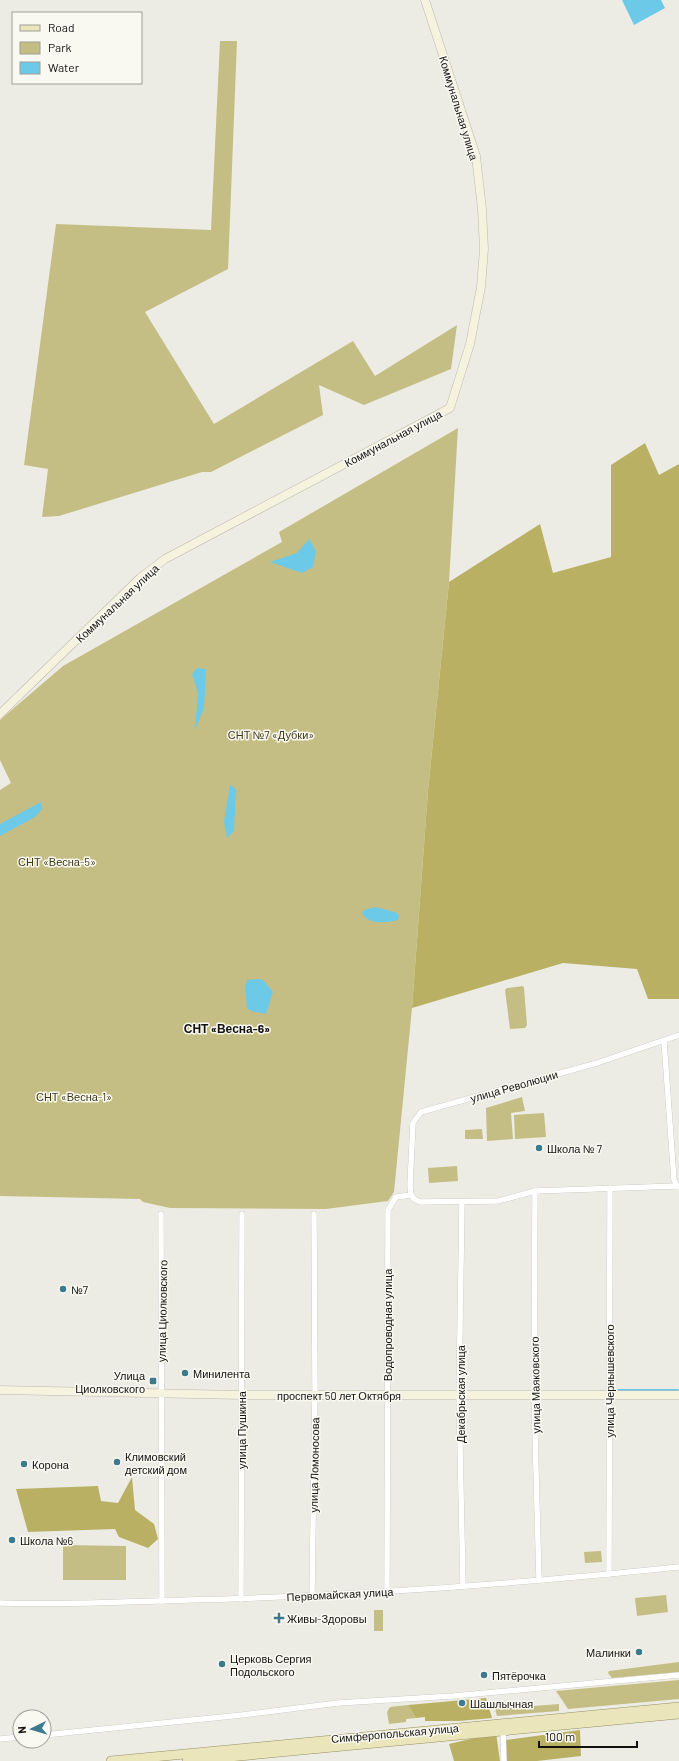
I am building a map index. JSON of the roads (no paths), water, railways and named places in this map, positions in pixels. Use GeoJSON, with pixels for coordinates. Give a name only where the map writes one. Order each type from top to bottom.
{"type":"FeatureCollection","features":[{"type":"Feature","properties":{"kind":"main road","name":"Симферопольская улица"},"geometry":{"type":"LineString","coordinates":[[111,1761],[679,1707]]}},
{"type":"Feature","properties":{"kind":"main road","name":"Симферопольская улица"},"geometry":{"type":"LineString","coordinates":[[187,1761],[679,1714]]}},
{"type":"Feature","properties":{"kind":"street","name":"Коммунальная улица"},"geometry":{"type":"LineString","coordinates":[[0,714],[140,578],[165,559],[450,408],[470,344],[480,294],[484,249],[482,209],[476,156],[425,0]]}},
{"type":"Feature","properties":{"kind":"street","name":"улица Революции"},"geometry":{"type":"LineString","coordinates":[[411,1195],[410,1185],[413,1124],[421,1112],[597,1063],[679,1035]]}},
{"type":"Feature","properties":{"kind":"street"},"geometry":{"type":"LineString","coordinates":[[664,1041],[674,1180],[678,1186]]}},
{"type":"Feature","properties":{"kind":"street"},"geometry":{"type":"LineString","coordinates":[[411,1195],[414,1199],[420,1202],[498,1201],[535,1191],[678,1186]]}},
{"type":"Feature","properties":{"kind":"street","name":"улица Чернышевского"},"geometry":{"type":"LineString","coordinates":[[609,1574],[610,1188]]}},
{"type":"Feature","properties":{"kind":"street","name":"улица Маяковского"},"geometry":{"type":"LineString","coordinates":[[535,1191],[534,1395],[539,1580]]}},
{"type":"Feature","properties":{"kind":"street","name":"Водопроводная улица"},"geometry":{"type":"LineString","coordinates":[[387,1591],[386,1395],[388,1210],[396,1197],[411,1195]]}},
{"type":"Feature","properties":{"kind":"street","name":"Декабрьская улица"},"geometry":{"type":"LineString","coordinates":[[462,1202],[459,1395],[463,1586]]}},
{"type":"Feature","properties":{"kind":"street","name":"улица Циолковского"},"geometry":{"type":"LineString","coordinates":[[161,1214],[162,1601]]}},
{"type":"Feature","properties":{"kind":"street","name":"улица Пушкина"},"geometry":{"type":"LineString","coordinates":[[241,1599],[242,1214]]}},
{"type":"Feature","properties":{"kind":"street","name":"улица Ломоносова"},"geometry":{"type":"LineString","coordinates":[[312,1596],[314,1214]]}},
{"type":"Feature","properties":{"kind":"street","name":"проспект 50 лет Октября"},"geometry":{"type":"LineString","coordinates":[[0,1390],[241,1395],[679,1396]]}},
{"type":"Feature","properties":{"kind":"street","name":"Первомайская улица"},"geometry":{"type":"LineString","coordinates":[[0,1602],[162,1601],[312,1596],[539,1580],[679,1567]]}},
{"type":"Feature","properties":{"kind":"street"},"geometry":{"type":"LineString","coordinates":[[52,1734],[242,1715],[338,1703],[453,1696],[679,1675]]}},
{"type":"Feature","properties":{"kind":"street"},"geometry":{"type":"LineString","coordinates":[[503,1730],[504,1761]]}},
{"type":"Feature","properties":{"kind":"street"},"geometry":{"type":"LineString","coordinates":[[0,1739],[12,1738]]}},
{"type":"Feature","properties":{"kind":"water"},"geometry":{"type":"Polygon","coordinates":[[[622,0],[661,0],[665,8],[634,25],[622,0]]]}},
{"type":"Feature","properties":{"kind":"water"},"geometry":{"type":"Polygon","coordinates":[[[309,539],[316,551],[313,567],[302,573],[270,562],[297,553],[309,539]]]}},
{"type":"Feature","properties":{"kind":"water"},"geometry":{"type":"Polygon","coordinates":[[[197,668],[206,669],[204,708],[195,730],[198,693],[192,674],[197,668]]]}},
{"type":"Feature","properties":{"kind":"water"},"geometry":{"type":"Polygon","coordinates":[[[230,785],[236,789],[234,831],[227,838],[224,822],[230,785]]]}},
{"type":"Feature","properties":{"kind":"water"},"geometry":{"type":"Polygon","coordinates":[[[41,802],[42,809],[35,817],[0,836],[0,824],[41,802]]]}},
{"type":"Feature","properties":{"kind":"water"},"geometry":{"type":"Polygon","coordinates":[[[375,907],[395,912],[399,915],[398,920],[378,922],[368,920],[362,913],[364,910],[375,907]]]}},
{"type":"Feature","properties":{"kind":"water"},"geometry":{"type":"Polygon","coordinates":[[[247,980],[263,980],[273,992],[266,1014],[251,1011],[247,1008],[245,987],[247,980]]]}},
{"type":"Feature","properties":{"kind":"waterway"},"geometry":{"type":"LineString","coordinates":[[612,1390],[678,1390]]}},
{"type":"Feature","properties":{"kind":"place","name":"Школа № 7"},"geometry":{"type":"Point","coordinates":[539,1148]}},
{"type":"Feature","properties":{"kind":"place","name":"№7"},"geometry":{"type":"Point","coordinates":[63,1289]}},
{"type":"Feature","properties":{"kind":"place","name":"Минилента"},"geometry":{"type":"Point","coordinates":[185,1373]}},
{"type":"Feature","properties":{"kind":"place","name":"Улица Циолковского"},"geometry":{"type":"Point","coordinates":[153,1381]}},
{"type":"Feature","properties":{"kind":"place","name":"Климовский детский дом"},"geometry":{"type":"Point","coordinates":[117,1462]}},
{"type":"Feature","properties":{"kind":"place","name":"Корона"},"geometry":{"type":"Point","coordinates":[24,1464]}},
{"type":"Feature","properties":{"kind":"place","name":"Школа №6"},"geometry":{"type":"Point","coordinates":[12,1540]}},
{"type":"Feature","properties":{"kind":"place","name":"Живы-Здоровы"},"geometry":{"type":"Point","coordinates":[279,1618]}},
{"type":"Feature","properties":{"kind":"place","name":"Малинки"},"geometry":{"type":"Point","coordinates":[639,1652]}},
{"type":"Feature","properties":{"kind":"place","name":"Церковь Сергия Подольского"},"geometry":{"type":"Point","coordinates":[222,1664]}},
{"type":"Feature","properties":{"kind":"place","name":"Пятёрочка"},"geometry":{"type":"Point","coordinates":[484,1675]}},
{"type":"Feature","properties":{"kind":"place","name":"Шашлычная"},"geometry":{"type":"Point","coordinates":[462,1703]}},
{"type":"Feature","properties":{"kind":"district","name":"СНТ «Весна-6»"},"geometry":{"type":"Point","coordinates":[227,1028]}},
{"type":"Feature","properties":{"kind":"park label","name":"СНТ №7 «Дубки»"},"geometry":{"type":"Point","coordinates":[271,734]}},
{"type":"Feature","properties":{"kind":"park label","name":"СНТ «Весна-5»"},"geometry":{"type":"Point","coordinates":[57,861]}},
{"type":"Feature","properties":{"kind":"park label","name":"СНТ «Весна-1»"},"geometry":{"type":"Point","coordinates":[74,1096]}}]}
